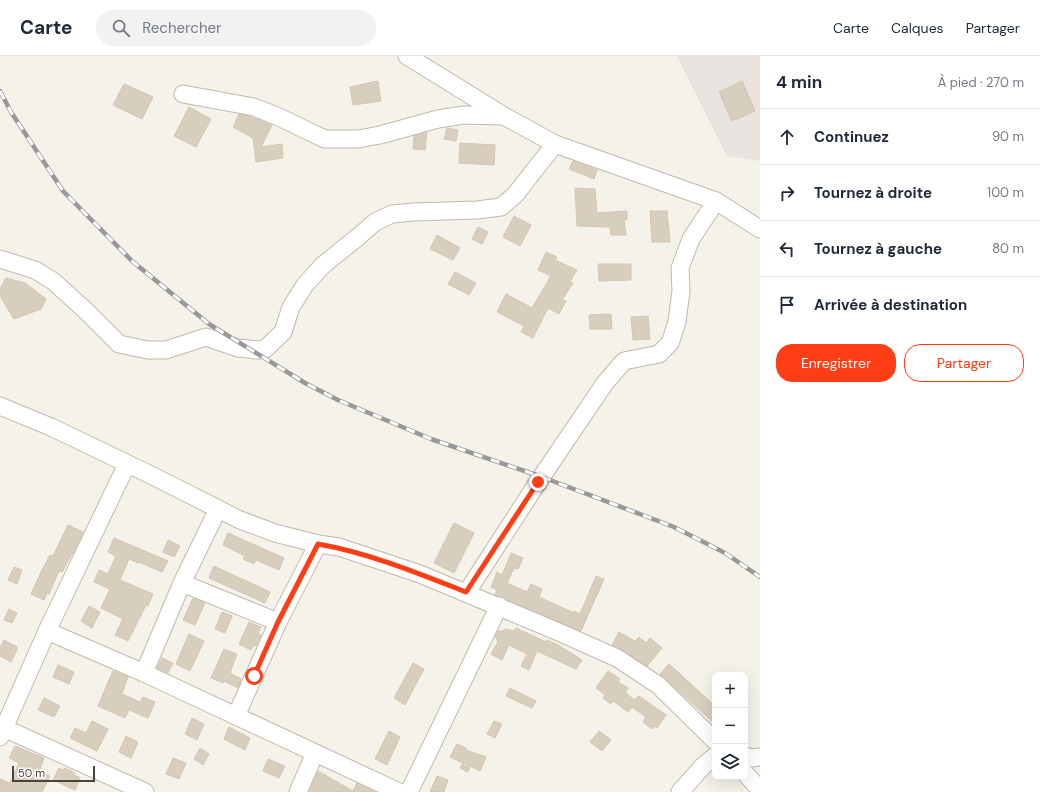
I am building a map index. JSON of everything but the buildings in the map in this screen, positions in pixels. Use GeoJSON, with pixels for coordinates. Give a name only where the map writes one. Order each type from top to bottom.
{"type":"FeatureCollection","features":[{"type":"Feature","properties":{"kind":"street"},"geometry":{"type":"LineString","coordinates":[[407,56],[504,116],[555,144],[716,201],[760,229]]}},
{"type":"Feature","properties":{"kind":"street"},"geometry":{"type":"LineString","coordinates":[[183,94],[254,107],[325,139],[358,139],[380,135],[438,119],[464,115],[504,116]]}},
{"type":"Feature","properties":{"kind":"street"},"geometry":{"type":"LineString","coordinates":[[0,259],[35,270],[53,281],[119,344],[148,350],[166,350],[206,337],[238,348],[257,350],[265,349],[283,332],[291,308],[305,285],[323,265],[376,222],[392,214],[477,210],[501,207],[515,195],[555,144]]}},
{"type":"Feature","properties":{"kind":"street"},"geometry":{"type":"LineString","coordinates":[[466,592],[538,482],[614,372],[624,361],[659,354],[670,343],[677,322],[680,291],[680,268],[690,239],[716,201]]}},
{"type":"Feature","properties":{"kind":"street"},"geometry":{"type":"LineString","coordinates":[[0,406],[51,427],[240,520],[275,533],[318,544],[339,547],[420,574],[499,606],[617,658],[658,685],[712,738]]}},
{"type":"Feature","properties":{"kind":"street"},"geometry":{"type":"LineString","coordinates":[[127,464],[47,631],[2,732],[145,792]]}},
{"type":"Feature","properties":{"kind":"street"},"geometry":{"type":"LineString","coordinates":[[144,673],[182,583],[218,509]]}},
{"type":"Feature","properties":{"kind":"street"},"geometry":{"type":"LineString","coordinates":[[236,716],[278,622],[318,544]]}},
{"type":"Feature","properties":{"kind":"street"},"geometry":{"type":"LineString","coordinates":[[182,583],[278,622]]}},
{"type":"Feature","properties":{"kind":"street"},"geometry":{"type":"LineString","coordinates":[[409,792],[499,606]]}},
{"type":"Feature","properties":{"kind":"street"},"geometry":{"type":"LineString","coordinates":[[47,631],[144,673],[399,792]]}},
{"type":"Feature","properties":{"kind":"street"},"geometry":{"type":"LineString","coordinates":[[298,792],[315,752]]}},
{"type":"Feature","properties":{"kind":"street"},"geometry":{"type":"LineString","coordinates":[[748,757],[760,757]]}},
{"type":"Feature","properties":{"kind":"street"},"geometry":{"type":"LineString","coordinates":[[680,792],[703,766],[712,758]]}},
{"type":"Feature","properties":{"kind":"street"},"geometry":{"type":"LineString","coordinates":[[748,776],[760,790]]}},
{"type":"Feature","properties":{"kind":"shaded area"},"geometry":{"type":"Polygon","coordinates":[[[677,56],[760,56],[760,161],[727,156],[677,56]]]}},
{"type":"Feature","properties":{"kind":"railway"},"geometry":{"type":"LineString","coordinates":[[0,91],[11,112],[63,191],[132,261],[209,324],[305,383],[338,400],[431,439],[542,477],[674,527],[725,553],[760,577]]}},
{"type":"Feature","properties":{"kind":"route"},"geometry":{"type":"LineString","coordinates":[[254,676],[278,622],[318,544],[339,547],[371,557],[466,592],[538,482]]}}]}
